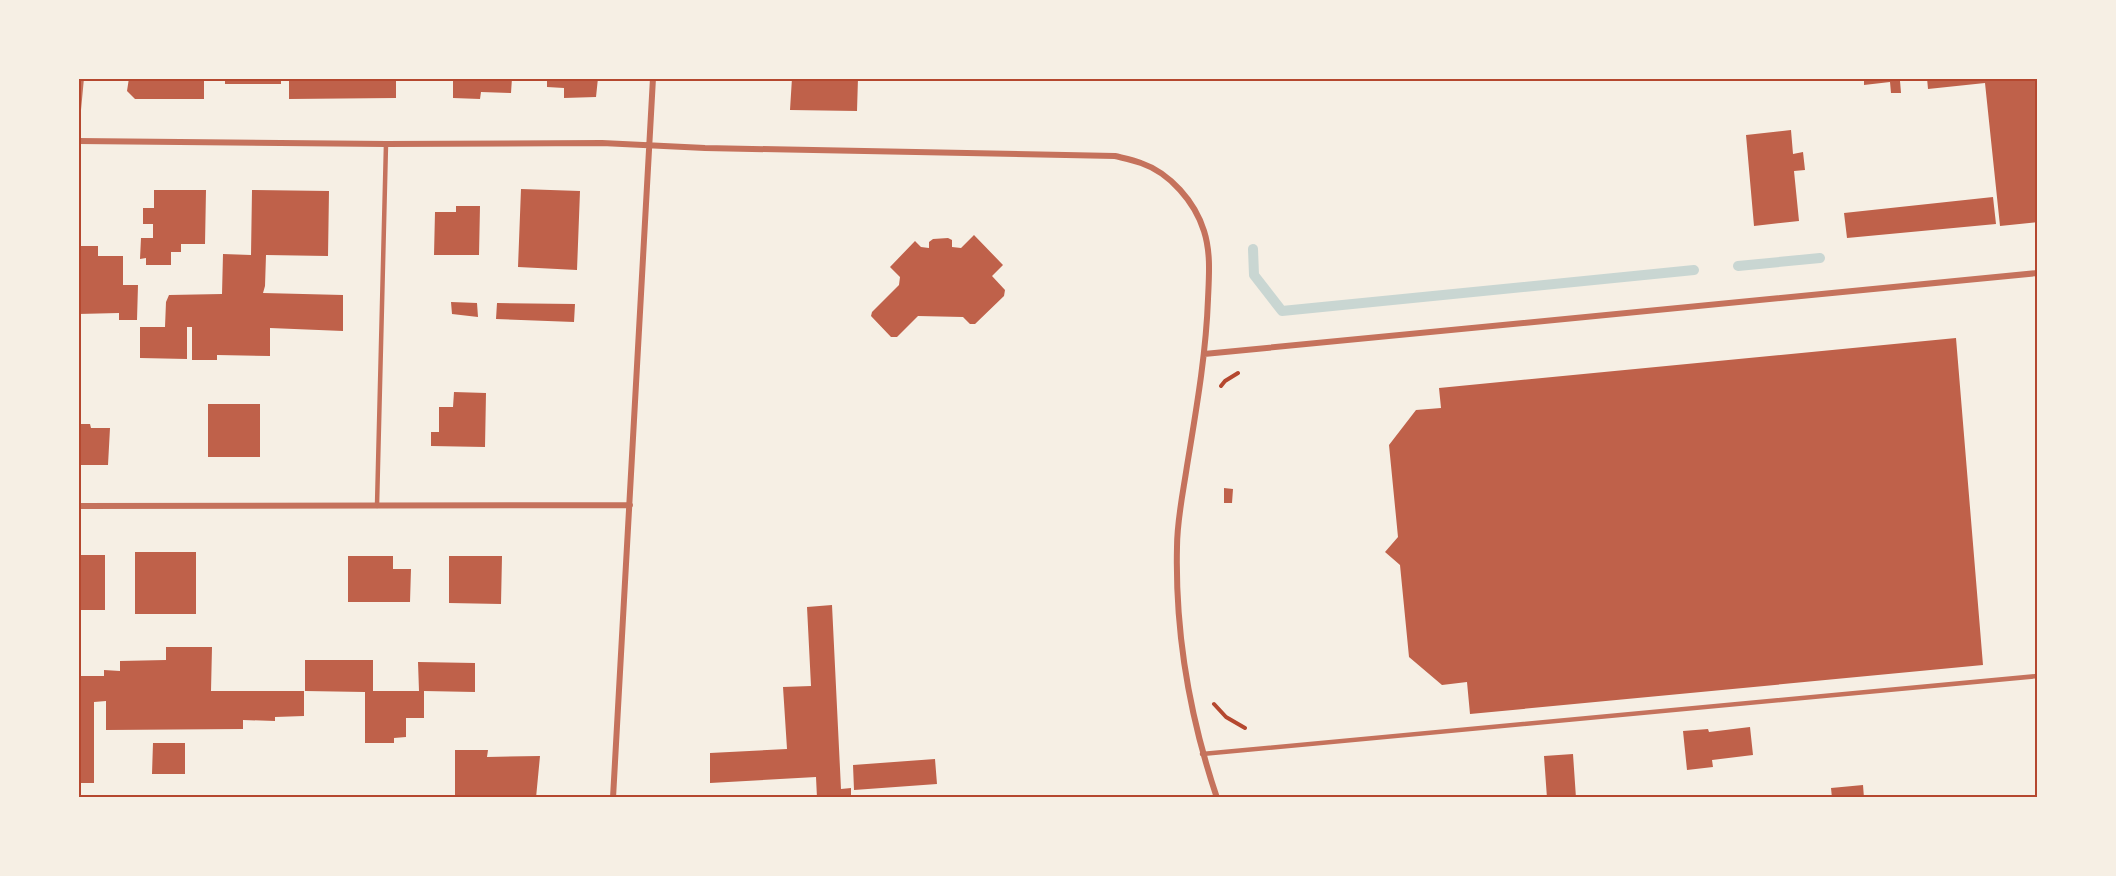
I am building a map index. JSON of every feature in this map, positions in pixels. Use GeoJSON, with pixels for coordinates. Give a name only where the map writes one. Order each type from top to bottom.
{"type":"FeatureCollection","features":[{"type":"Feature","properties":{"kind":"street"},"geometry":{"type":"LineString","coordinates":[[78,110],[81,78]]}},
{"type":"Feature","properties":{"kind":"street"},"geometry":{"type":"LineString","coordinates":[[613,798],[653,78]]}},
{"type":"Feature","properties":{"kind":"street"},"geometry":{"type":"LineString","coordinates":[[78,141],[386,144],[602,143],[1114,156],[1140,162],[1153,168],[1176,186],[1191,204],[1203,228],[1209,260],[1204,354],[1178,518],[1177,548],[1180,631],[1188,690],[1202,754],[1217,798]]}},
{"type":"Feature","properties":{"kind":"street"},"geometry":{"type":"LineString","coordinates":[[1204,354],[2038,273]]}},
{"type":"Feature","properties":{"kind":"street"},"geometry":{"type":"LineString","coordinates":[[78,506],[630,505]]}},
{"type":"Feature","properties":{"kind":"lane"},"geometry":{"type":"LineString","coordinates":[[377,506],[386,144]]}},
{"type":"Feature","properties":{"kind":"lane"},"geometry":{"type":"LineString","coordinates":[[1202,754],[2038,676]]}},
{"type":"Feature","properties":{"kind":"path"},"geometry":{"type":"LineString","coordinates":[[1220,388],[1225,381],[1248,369]]}},
{"type":"Feature","properties":{"kind":"path"},"geometry":{"type":"LineString","coordinates":[[1211,698],[1214,705],[1226,717],[1241,728],[1258,731],[1260,748]]}},
{"type":"Feature","properties":{"kind":"building"},"geometry":{"type":"Polygon","coordinates":[[[129,78],[204,78],[204,99],[135,99],[127,91],[129,78]]]}},
{"type":"Feature","properties":{"kind":"building"},"geometry":{"type":"Polygon","coordinates":[[[225,78],[281,78],[281,84],[225,84],[225,78]]]}},
{"type":"Feature","properties":{"kind":"building"},"geometry":{"type":"Polygon","coordinates":[[[289,78],[396,78],[396,98],[289,99],[289,78]]]}},
{"type":"Feature","properties":{"kind":"building"},"geometry":{"type":"Polygon","coordinates":[[[453,78],[512,78],[511,93],[481,92],[480,99],[453,98],[453,78]]]}},
{"type":"Feature","properties":{"kind":"building"},"geometry":{"type":"Polygon","coordinates":[[[547,78],[598,78],[596,97],[564,98],[564,88],[547,87],[547,78]]]}},
{"type":"Feature","properties":{"kind":"building"},"geometry":{"type":"Polygon","coordinates":[[[792,78],[858,78],[857,111],[790,110],[792,78]]]}},
{"type":"Feature","properties":{"kind":"building"},"geometry":{"type":"Polygon","coordinates":[[[963,78],[981,78],[981,81],[963,80],[963,78]]]}},
{"type":"Feature","properties":{"kind":"building"},"geometry":{"type":"Polygon","coordinates":[[[1864,78],[1917,78],[1917,80],[1900,81],[1901,93],[1891,93],[1890,82],[1864,85],[1864,78]]]}},
{"type":"Feature","properties":{"kind":"building"},"geometry":{"type":"Polygon","coordinates":[[[1927,78],[2038,78],[2038,222],[2000,226],[1985,83],[1928,89],[1927,78]]]}},
{"type":"Feature","properties":{"kind":"building"},"geometry":{"type":"Polygon","coordinates":[[[1791,130],[1793,154],[1803,152],[1805,170],[1794,171],[1799,221],[1754,226],[1746,135],[1791,130]]]}},
{"type":"Feature","properties":{"kind":"building"},"geometry":{"type":"Polygon","coordinates":[[[521,189],[580,191],[577,270],[518,267],[521,189]]]}},
{"type":"Feature","properties":{"kind":"building"},"geometry":{"type":"Polygon","coordinates":[[[154,190],[206,190],[205,244],[181,244],[181,252],[171,252],[171,265],[146,265],[146,258],[140,259],[141,238],[153,238],[153,224],[143,224],[143,208],[154,208],[154,190]]]}},
{"type":"Feature","properties":{"kind":"building"},"geometry":{"type":"Polygon","coordinates":[[[252,190],[329,191],[328,256],[266,255],[263,293],[343,295],[343,331],[270,328],[270,356],[217,355],[217,360],[192,360],[192,327],[187,327],[187,359],[140,358],[140,327],[165,327],[166,302],[169,295],[222,294],[223,254],[251,255],[252,190]]]}},
{"type":"Feature","properties":{"kind":"building"},"geometry":{"type":"Polygon","coordinates":[[[1993,197],[1996,224],[1847,238],[1844,213],[1993,197]]]}},
{"type":"Feature","properties":{"kind":"building"},"geometry":{"type":"Polygon","coordinates":[[[456,206],[480,206],[479,255],[434,255],[435,212],[456,212],[456,206]]]}},
{"type":"Feature","properties":{"kind":"building"},"geometry":{"type":"Polygon","coordinates":[[[974,235],[1003,265],[992,276],[1005,290],[1004,296],[975,324],[970,324],[963,317],[918,316],[897,337],[891,337],[871,316],[872,312],[899,285],[900,277],[890,267],[915,241],[921,247],[929,248],[929,242],[933,239],[948,238],[952,240],[952,247],[961,248],[974,235]]]}},
{"type":"Feature","properties":{"kind":"building"},"geometry":{"type":"Polygon","coordinates":[[[78,246],[98,246],[98,256],[123,256],[123,285],[138,285],[137,320],[119,320],[119,313],[78,314],[78,246]]]}},
{"type":"Feature","properties":{"kind":"building"},"geometry":{"type":"Polygon","coordinates":[[[451,302],[477,303],[478,317],[452,314],[451,302]]]}},
{"type":"Feature","properties":{"kind":"building"},"geometry":{"type":"Polygon","coordinates":[[[497,303],[575,304],[574,322],[496,319],[497,303]]]}},
{"type":"Feature","properties":{"kind":"building"},"geometry":{"type":"Polygon","coordinates":[[[1956,338],[1983,665],[1470,714],[1467,682],[1442,685],[1409,657],[1400,565],[1385,552],[1398,537],[1389,445],[1416,410],[1441,408],[1439,388],[1956,338]]]}},
{"type":"Feature","properties":{"kind":"building"},"geometry":{"type":"Polygon","coordinates":[[[454,392],[486,393],[485,447],[431,446],[431,432],[439,432],[439,407],[453,407],[454,392]]]}},
{"type":"Feature","properties":{"kind":"building"},"geometry":{"type":"Polygon","coordinates":[[[208,404],[260,404],[260,457],[208,457],[208,404]]]}},
{"type":"Feature","properties":{"kind":"building"},"geometry":{"type":"Polygon","coordinates":[[[78,424],[90,424],[91,428],[110,428],[108,465],[78,465],[78,424]]]}},
{"type":"Feature","properties":{"kind":"building"},"geometry":{"type":"Polygon","coordinates":[[[1224,488],[1233,489],[1232,503],[1224,503],[1224,488]]]}},
{"type":"Feature","properties":{"kind":"building"},"geometry":{"type":"Polygon","coordinates":[[[135,552],[196,552],[196,614],[135,614],[135,552]]]}},
{"type":"Feature","properties":{"kind":"building"},"geometry":{"type":"Polygon","coordinates":[[[78,555],[105,555],[105,610],[78,610],[78,555]]]}},
{"type":"Feature","properties":{"kind":"building"},"geometry":{"type":"Polygon","coordinates":[[[348,556],[393,556],[393,569],[411,569],[410,602],[348,602],[348,556]]]}},
{"type":"Feature","properties":{"kind":"building"},"geometry":{"type":"Polygon","coordinates":[[[449,556],[502,556],[501,604],[449,603],[449,556]]]}},
{"type":"Feature","properties":{"kind":"building"},"geometry":{"type":"Polygon","coordinates":[[[832,605],[841,789],[851,788],[851,798],[817,798],[816,777],[710,783],[710,753],[787,749],[783,687],[811,686],[807,607],[832,605]]]}},
{"type":"Feature","properties":{"kind":"building"},"geometry":{"type":"Polygon","coordinates":[[[166,647],[212,647],[211,691],[304,691],[304,716],[275,717],[275,721],[243,720],[243,729],[106,730],[106,701],[94,702],[94,783],[78,783],[78,676],[104,676],[104,670],[120,671],[120,661],[166,660],[166,647]]]}},
{"type":"Feature","properties":{"kind":"building"},"geometry":{"type":"Polygon","coordinates":[[[305,660],[373,660],[373,691],[419,691],[418,662],[475,663],[475,692],[424,691],[424,718],[406,718],[406,737],[394,738],[394,743],[365,743],[365,692],[305,691],[305,660]]]}},
{"type":"Feature","properties":{"kind":"building"},"geometry":{"type":"Polygon","coordinates":[[[1750,727],[1753,755],[1712,760],[1713,767],[1687,770],[1683,731],[1708,729],[1709,732],[1750,727]]]}},
{"type":"Feature","properties":{"kind":"building"},"geometry":{"type":"Polygon","coordinates":[[[153,743],[185,743],[185,774],[152,774],[153,743]]]}},
{"type":"Feature","properties":{"kind":"building"},"geometry":{"type":"Polygon","coordinates":[[[455,750],[488,750],[487,757],[540,756],[536,798],[455,798],[455,750]]]}},
{"type":"Feature","properties":{"kind":"building"},"geometry":{"type":"Polygon","coordinates":[[[1573,754],[1576,798],[1547,798],[1544,756],[1573,754]]]}},
{"type":"Feature","properties":{"kind":"building"},"geometry":{"type":"Polygon","coordinates":[[[935,759],[937,784],[854,790],[853,765],[935,759]]]}},
{"type":"Feature","properties":{"kind":"building"},"geometry":{"type":"Polygon","coordinates":[[[1863,785],[1864,798],[1832,798],[1831,788],[1863,785]]]}},
{"type":"Feature","properties":{"kind":"waterway"},"geometry":{"type":"LineString","coordinates":[[1253,249],[1254,275],[1282,311],[1694,270]]}},
{"type":"Feature","properties":{"kind":"waterway"},"geometry":{"type":"LineString","coordinates":[[1738,266],[1820,258]]}}]}
